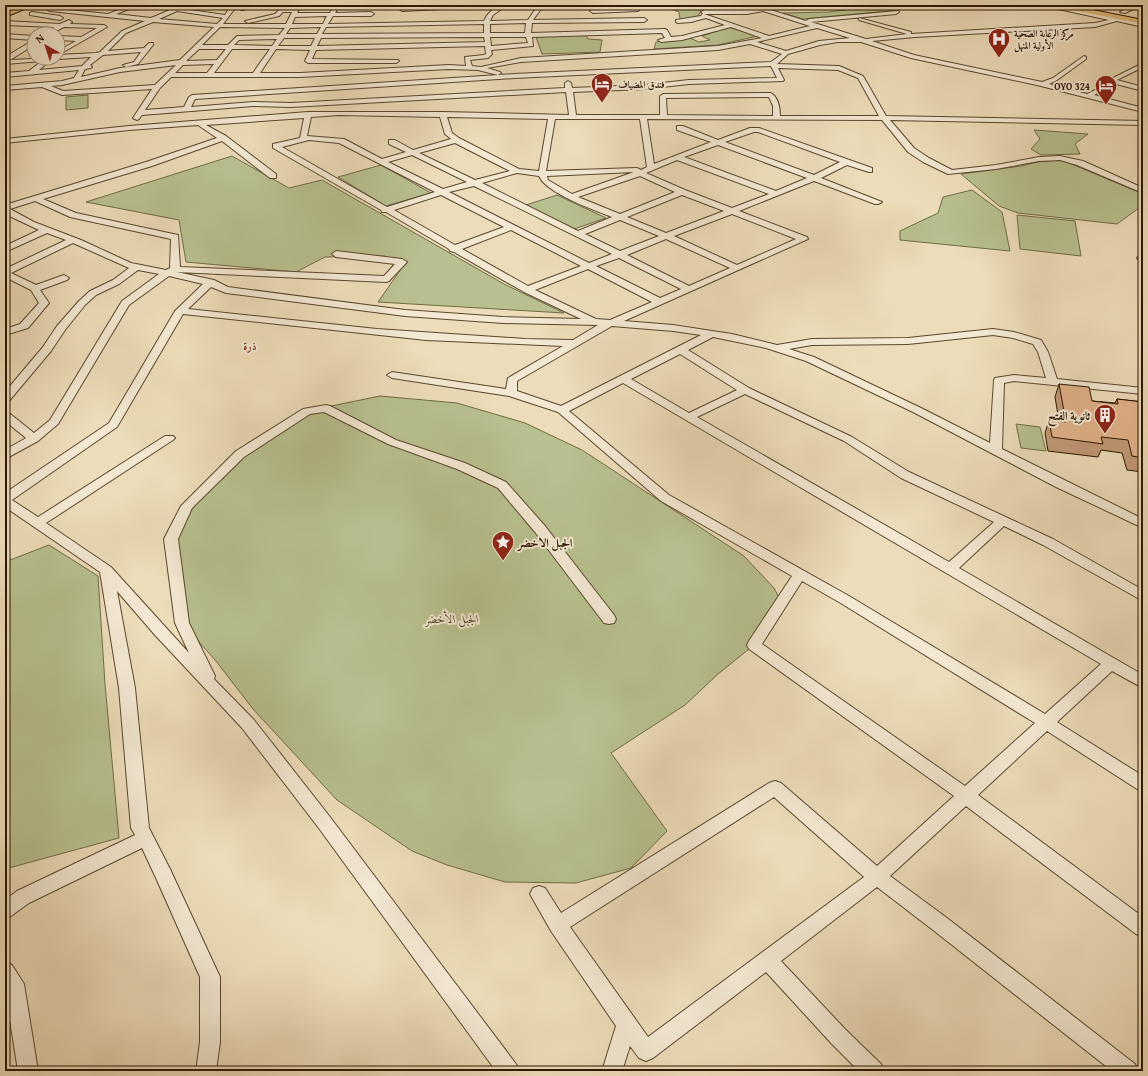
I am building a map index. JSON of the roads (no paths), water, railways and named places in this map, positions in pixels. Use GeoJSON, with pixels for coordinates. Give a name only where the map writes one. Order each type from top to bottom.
{"type":"FeatureCollection","features":[{"type":"Feature","properties":{"kind":"main road"},"geometry":{"type":"LineString","coordinates":[[5,8],[16,5]]}},
{"type":"Feature","properties":{"kind":"main road"},"geometry":{"type":"LineString","coordinates":[[5,15],[31,5]]}},
{"type":"Feature","properties":{"kind":"main road"},"geometry":{"type":"LineString","coordinates":[[1058,5],[1143,22]]}},
{"type":"Feature","properties":{"kind":"main road"},"geometry":{"type":"LineString","coordinates":[[1075,5],[1112,16],[1143,16]]}},
{"type":"Feature","properties":{"kind":"main road"},"geometry":{"type":"LineString","coordinates":[[1089,5],[1143,16]]}},
{"type":"Feature","properties":{"kind":"street"},"geometry":{"type":"LineString","coordinates":[[6,23],[26,16],[49,11],[51,8],[69,5]]}},
{"type":"Feature","properties":{"kind":"street"},"geometry":{"type":"LineString","coordinates":[[85,26],[136,5]]}},
{"type":"Feature","properties":{"kind":"street"},"geometry":{"type":"LineString","coordinates":[[148,5],[241,20],[253,24]]}},
{"type":"Feature","properties":{"kind":"street"},"geometry":{"type":"LineString","coordinates":[[98,30],[117,32],[187,5]]}},
{"type":"Feature","properties":{"kind":"street"},"geometry":{"type":"LineString","coordinates":[[129,128],[157,87],[218,26],[235,5],[242,8],[259,5]]}},
{"type":"Feature","properties":{"kind":"street"},"geometry":{"type":"LineString","coordinates":[[337,5],[319,36],[308,61],[396,61]]}},
{"type":"Feature","properties":{"kind":"street"},"geometry":{"type":"LineString","coordinates":[[396,5],[410,16],[409,24],[396,61],[398,69]]}},
{"type":"Feature","properties":{"kind":"street"},"geometry":{"type":"LineString","coordinates":[[469,67],[467,58],[486,57],[489,54],[486,23],[487,18],[504,5]]}},
{"type":"Feature","properties":{"kind":"street"},"geometry":{"type":"LineString","coordinates":[[535,59],[537,51],[531,45],[528,36],[528,22],[541,5]]}},
{"type":"Feature","properties":{"kind":"street"},"geometry":{"type":"LineString","coordinates":[[749,5],[864,40],[913,57],[1041,85],[1143,110]]}},
{"type":"Feature","properties":{"kind":"street"},"geometry":{"type":"LineString","coordinates":[[1043,5],[1112,16],[1143,26]]}},
{"type":"Feature","properties":{"kind":"street"},"geometry":{"type":"LineString","coordinates":[[1123,12],[1139,5]]}},
{"type":"Feature","properties":{"kind":"street"},"geometry":{"type":"LineString","coordinates":[[241,20],[277,15],[284,7],[293,16],[326,26],[443,23],[461,13]]}},
{"type":"Feature","properties":{"kind":"street"},"geometry":{"type":"LineString","coordinates":[[51,8],[198,26],[253,24],[293,16],[349,15],[372,12],[351,61],[350,73]]}},
{"type":"Feature","properties":{"kind":"street"},"geometry":{"type":"LineString","coordinates":[[61,25],[90,13],[108,8],[140,12]]}},
{"type":"Feature","properties":{"kind":"street"},"geometry":{"type":"LineString","coordinates":[[402,9],[461,13],[486,23],[644,20],[634,8],[591,9],[594,20]]}},
{"type":"Feature","properties":{"kind":"street"},"geometry":{"type":"LineString","coordinates":[[706,16],[703,15],[703,12],[747,12],[765,10]]}},
{"type":"Feature","properties":{"kind":"street"},"geometry":{"type":"LineString","coordinates":[[803,22],[896,12]]}},
{"type":"Feature","properties":{"kind":"street"},"geometry":{"type":"LineString","coordinates":[[345,25],[349,15]]}},
{"type":"Feature","properties":{"kind":"street"},"geometry":{"type":"LineString","coordinates":[[26,16],[108,23]]}},
{"type":"Feature","properties":{"kind":"street"},"geometry":{"type":"LineString","coordinates":[[256,74],[293,16]]}},
{"type":"Feature","properties":{"kind":"street"},"geometry":{"type":"LineString","coordinates":[[678,22],[706,16],[769,38]]}},
{"type":"Feature","properties":{"kind":"street"},"geometry":{"type":"LineString","coordinates":[[774,65],[786,53],[819,43],[838,40],[864,40],[915,35],[1095,25],[1112,16]]}},
{"type":"Feature","properties":{"kind":"street"},"geometry":{"type":"LineString","coordinates":[[856,17],[915,35]]}},
{"type":"Feature","properties":{"kind":"street"},"geometry":{"type":"LineString","coordinates":[[6,23],[104,27],[66,48]]}},
{"type":"Feature","properties":{"kind":"street"},"geometry":{"type":"LineString","coordinates":[[443,23],[444,46],[446,53]]}},
{"type":"Feature","properties":{"kind":"street"},"geometry":{"type":"LineString","coordinates":[[5,36],[24,24]]}},
{"type":"Feature","properties":{"kind":"street"},"geometry":{"type":"LineString","coordinates":[[651,52],[651,42],[682,38],[731,25]]}},
{"type":"Feature","properties":{"kind":"street"},"geometry":{"type":"LineString","coordinates":[[478,68],[535,59],[613,51],[651,52],[718,48],[769,38],[817,26]]}},
{"type":"Feature","properties":{"kind":"street"},"geometry":{"type":"LineString","coordinates":[[209,75],[237,38],[362,35],[528,36],[665,31],[666,36],[669,39]]}},
{"type":"Feature","properties":{"kind":"street"},"geometry":{"type":"LineString","coordinates":[[76,80],[83,68],[100,54],[117,32]]}},
{"type":"Feature","properties":{"kind":"street"},"geometry":{"type":"LineString","coordinates":[[5,36],[26,37]]}},
{"type":"Feature","properties":{"kind":"street"},"geometry":{"type":"LineString","coordinates":[[66,38],[83,39]]}},
{"type":"Feature","properties":{"kind":"street"},"geometry":{"type":"LineString","coordinates":[[750,42],[786,53]]}},
{"type":"Feature","properties":{"kind":"street"},"geometry":{"type":"LineString","coordinates":[[106,66],[129,65],[136,63],[151,44]]}},
{"type":"Feature","properties":{"kind":"street"},"geometry":{"type":"LineString","coordinates":[[196,48],[357,48],[531,45]]}},
{"type":"Feature","properties":{"kind":"street"},"geometry":{"type":"LineString","coordinates":[[5,61],[26,47]]}},
{"type":"Feature","properties":{"kind":"street"},"geometry":{"type":"LineString","coordinates":[[11,50],[26,50]]}},
{"type":"Feature","properties":{"kind":"street"},"geometry":{"type":"LineString","coordinates":[[66,56],[146,50]]}},
{"type":"Feature","properties":{"kind":"street"},"geometry":{"type":"LineString","coordinates":[[651,52],[659,58]]}},
{"type":"Feature","properties":{"kind":"street"},"geometry":{"type":"LineString","coordinates":[[1041,85],[1055,79],[1084,58]]}},
{"type":"Feature","properties":{"kind":"street"},"geometry":{"type":"LineString","coordinates":[[5,61],[26,60]]}},
{"type":"Feature","properties":{"kind":"street"},"geometry":{"type":"LineString","coordinates":[[447,60],[449,67]]}},
{"type":"Feature","properties":{"kind":"street"},"geometry":{"type":"LineString","coordinates":[[5,88],[45,86],[120,70],[182,62],[218,62]]}},
{"type":"Feature","properties":{"kind":"street"},"geometry":{"type":"LineString","coordinates":[[664,63],[669,69]]}},
{"type":"Feature","properties":{"kind":"street"},"geometry":{"type":"LineString","coordinates":[[169,75],[209,75],[219,78],[256,74],[272,83],[337,88],[427,82],[471,86],[520,84],[570,90],[637,79],[669,69],[680,68],[781,80],[774,65]]}},
{"type":"Feature","properties":{"kind":"street"},"geometry":{"type":"LineString","coordinates":[[140,113],[249,104],[342,102],[429,97],[471,86],[520,84],[565,74],[689,82],[774,65],[838,68],[861,77],[884,118],[912,150],[926,160],[951,172],[996,167],[1039,159],[1060,158],[1080,162],[1143,191]]}},
{"type":"Feature","properties":{"kind":"street"},"geometry":{"type":"LineString","coordinates":[[1140,88],[1111,81],[1143,65]]}},
{"type":"Feature","properties":{"kind":"street"},"geometry":{"type":"LineString","coordinates":[[17,87],[40,66]]}},
{"type":"Feature","properties":{"kind":"street"},"geometry":{"type":"LineString","coordinates":[[5,75],[99,67]]}},
{"type":"Feature","properties":{"kind":"street"},"geometry":{"type":"LineString","coordinates":[[187,109],[192,97],[249,94],[272,83],[334,74],[378,70],[469,67],[478,68],[520,84]]}},
{"type":"Feature","properties":{"kind":"street"},"geometry":{"type":"LineString","coordinates":[[419,68],[427,82],[429,97]]}},
{"type":"Feature","properties":{"kind":"street"},"geometry":{"type":"LineString","coordinates":[[680,68],[689,82],[695,96]]}},
{"type":"Feature","properties":{"kind":"street"},"geometry":{"type":"LineString","coordinates":[[1134,69],[1143,71]]}},
{"type":"Feature","properties":{"kind":"street"},"geometry":{"type":"LineString","coordinates":[[378,70],[384,99]]}},
{"type":"Feature","properties":{"kind":"street"},"geometry":{"type":"LineString","coordinates":[[334,74],[342,102],[339,113]]}},
{"type":"Feature","properties":{"kind":"street"},"geometry":{"type":"LineString","coordinates":[[565,74],[570,90],[573,117]]}},
{"type":"Feature","properties":{"kind":"street"},"geometry":{"type":"LineString","coordinates":[[1087,96],[1116,82]]}},
{"type":"Feature","properties":{"kind":"street"},"geometry":{"type":"LineString","coordinates":[[272,83],[272,104]]}},
{"type":"Feature","properties":{"kind":"street"},"geometry":{"type":"LineString","coordinates":[[45,86],[62,93],[157,87]]}},
{"type":"Feature","properties":{"kind":"street"},"geometry":{"type":"LineString","coordinates":[[1107,101],[1140,88]]}},
{"type":"Feature","properties":{"kind":"street"},"geometry":{"type":"LineString","coordinates":[[249,94],[249,104]]}},
{"type":"Feature","properties":{"kind":"street"},"geometry":{"type":"LineString","coordinates":[[664,117],[663,96],[771,95],[776,106],[777,118]]}},
{"type":"Feature","properties":{"kind":"street"},"geometry":{"type":"LineString","coordinates":[[5,141],[199,122],[339,113],[552,117],[884,118],[1143,123]]}},
{"type":"Feature","properties":{"kind":"street"},"geometry":{"type":"LineString","coordinates":[[303,140],[308,114]]}},
{"type":"Feature","properties":{"kind":"street"},"geometry":{"type":"LineString","coordinates":[[442,114],[449,134],[456,140],[517,171],[542,174],[646,171],[682,192],[804,240],[611,323],[512,380],[511,393]]}},
{"type":"Feature","properties":{"kind":"street"},"geometry":{"type":"LineString","coordinates":[[552,117],[542,174],[545,181],[571,197],[668,237],[737,268]]}},
{"type":"Feature","properties":{"kind":"street"},"geometry":{"type":"LineString","coordinates":[[643,117],[646,171]]}},
{"type":"Feature","properties":{"kind":"street"},"geometry":{"type":"LineString","coordinates":[[199,122],[224,138],[273,176]]}},
{"type":"Feature","properties":{"kind":"street"},"geometry":{"type":"LineString","coordinates":[[680,128],[878,202]]}},
{"type":"Feature","properties":{"kind":"street"},"geometry":{"type":"LineString","coordinates":[[571,197],[646,171],[677,157],[753,130],[759,130],[869,170]]}},
{"type":"Feature","properties":{"kind":"street"},"geometry":{"type":"LineString","coordinates":[[5,209],[149,164],[224,138]]}},
{"type":"Feature","properties":{"kind":"street"},"geometry":{"type":"LineString","coordinates":[[597,322],[527,290],[385,210],[276,146],[309,138],[341,141],[660,302]]}},
{"type":"Feature","properties":{"kind":"street"},"geometry":{"type":"LineString","coordinates":[[382,161],[456,140]]}},
{"type":"Feature","properties":{"kind":"street"},"geometry":{"type":"LineString","coordinates":[[392,142],[689,289]]}},
{"type":"Feature","properties":{"kind":"street"},"geometry":{"type":"LineString","coordinates":[[677,157],[776,194]]}},
{"type":"Feature","properties":{"kind":"street"},"geometry":{"type":"LineString","coordinates":[[527,290],[732,212],[814,178],[846,162]]}},
{"type":"Feature","properties":{"kind":"street"},"geometry":{"type":"LineString","coordinates":[[385,210],[517,171]]}},
{"type":"Feature","properties":{"kind":"street"},"geometry":{"type":"LineString","coordinates":[[578,234],[682,192]]}},
{"type":"Feature","properties":{"kind":"street"},"geometry":{"type":"LineString","coordinates":[[5,455],[34,439],[54,422],[125,303],[172,270],[175,237],[73,214],[36,199]]}},
{"type":"Feature","properties":{"kind":"street"},"geometry":{"type":"LineString","coordinates":[[5,209],[46,230],[137,267],[172,270],[386,279],[402,262],[336,254]]}},
{"type":"Feature","properties":{"kind":"street"},"geometry":{"type":"LineString","coordinates":[[453,249],[512,228]]}},
{"type":"Feature","properties":{"kind":"street"},"geometry":{"type":"LineString","coordinates":[[5,249],[46,230]]}},
{"type":"Feature","properties":{"kind":"street"},"geometry":{"type":"LineString","coordinates":[[5,273],[73,240]]}},
{"type":"Feature","properties":{"kind":"street"},"geometry":{"type":"LineString","coordinates":[[5,399],[82,303],[93,294],[116,282],[137,267]]}},
{"type":"Feature","properties":{"kind":"street"},"geometry":{"type":"LineString","coordinates":[[172,270],[211,282],[226,290],[404,313],[503,320],[611,323],[674,328],[732,337],[810,359],[917,410],[1060,484],[1143,524]]}},
{"type":"Feature","properties":{"kind":"street"},"geometry":{"type":"LineString","coordinates":[[5,273],[35,289],[44,303],[24,326],[5,332]]}},
{"type":"Feature","properties":{"kind":"street"},"geometry":{"type":"LineString","coordinates":[[35,289],[64,278]]}},
{"type":"Feature","properties":{"kind":"street"},"geometry":{"type":"LineString","coordinates":[[211,282],[180,311],[113,425],[5,500],[106,570],[160,631],[248,724],[509,1071]]}},
{"type":"Feature","properties":{"kind":"street"},"geometry":{"type":"LineString","coordinates":[[180,311],[418,336],[520,343],[576,343]]}},
{"type":"Feature","properties":{"kind":"street"},"geometry":{"type":"LineString","coordinates":[[776,349],[812,342],[908,341],[993,332],[1014,335],[1036,342],[1043,352],[1053,382]]}},
{"type":"Feature","properties":{"kind":"street"},"geometry":{"type":"LineString","coordinates":[[562,410],[712,334]]}},
{"type":"Feature","properties":{"kind":"street"},"geometry":{"type":"LineString","coordinates":[[680,350],[745,390],[848,439],[905,475],[1048,542],[1143,596]]}},
{"type":"Feature","properties":{"kind":"street"},"geometry":{"type":"LineString","coordinates":[[392,375],[511,393],[562,410],[664,498],[844,599],[1143,784]]}},
{"type":"Feature","properties":{"kind":"street"},"geometry":{"type":"LineString","coordinates":[[996,451],[999,380],[1014,378],[1143,391]]}},
{"type":"Feature","properties":{"kind":"street"},"geometry":{"type":"LineString","coordinates":[[623,379],[950,568],[1143,682]]}},
{"type":"Feature","properties":{"kind":"street"},"geometry":{"type":"LineString","coordinates":[[688,417],[745,390]]}},
{"type":"Feature","properties":{"kind":"street"},"geometry":{"type":"LineString","coordinates":[[214,688],[182,623],[171,539],[187,506],[240,454],[307,412],[326,408],[392,442],[461,466],[502,485],[540,528],[609,619]]}},
{"type":"Feature","properties":{"kind":"street"},"geometry":{"type":"LineString","coordinates":[[5,415],[34,439]]}},
{"type":"Feature","properties":{"kind":"street"},"geometry":{"type":"LineString","coordinates":[[38,523],[169,438]]}},
{"type":"Feature","properties":{"kind":"street"},"geometry":{"type":"LineString","coordinates":[[950,568],[1002,521]]}},
{"type":"Feature","properties":{"kind":"street"},"geometry":{"type":"LineString","coordinates":[[106,570],[127,688],[140,828],[164,875],[210,977],[210,1042],[206,1071]]}},
{"type":"Feature","properties":{"kind":"street"},"geometry":{"type":"LineString","coordinates":[[800,574],[754,645],[966,796],[1143,928]]}},
{"type":"Feature","properties":{"kind":"street"},"geometry":{"type":"LineString","coordinates":[[539,894],[558,925],[646,1051],[877,878],[1045,722],[1111,663]]}},
{"type":"Feature","properties":{"kind":"street"},"geometry":{"type":"LineString","coordinates":[[558,925],[775,788],[877,878],[940,924],[1128,1071]]}},
{"type":"Feature","properties":{"kind":"street"},"geometry":{"type":"LineString","coordinates":[[5,910],[23,898],[146,838]]}},
{"type":"Feature","properties":{"kind":"street"},"geometry":{"type":"LineString","coordinates":[[767,960],[838,1036],[874,1071]]}},
{"type":"Feature","properties":{"kind":"street"},"geometry":{"type":"LineString","coordinates":[[5,971],[14,984],[28,1071]]}},
{"type":"Feature","properties":{"kind":"street"},"geometry":{"type":"LineString","coordinates":[[612,1071],[627,1024]]}},
{"type":"Feature","properties":{"kind":"place","name":"مركز الرعاية الصحية الأولية المنهل"},"geometry":{"type":"Point","coordinates":[999,58]}},
{"type":"Feature","properties":{"kind":"place","name":"فندق المضياف"},"geometry":{"type":"Point","coordinates":[602,104]}},
{"type":"Feature","properties":{"kind":"place","name":"OYO 324"},"geometry":{"type":"Point","coordinates":[1106,106]}},
{"type":"Feature","properties":{"kind":"place","name":"ثانوية الفتح"},"geometry":{"type":"Point","coordinates":[1105,434]}},
{"type":"Feature","properties":{"kind":"place","name":"الجبل الاخضر"},"geometry":{"type":"Point","coordinates":[503,562]}},
{"type":"Feature","properties":{"kind":"district","name":"ذرة"},"geometry":{"type":"Point","coordinates":[250,346]}},
{"type":"Feature","properties":{"kind":"park label","name":"الجبل الأخضر"},"geometry":{"type":"Point","coordinates":[452,618]}}]}
